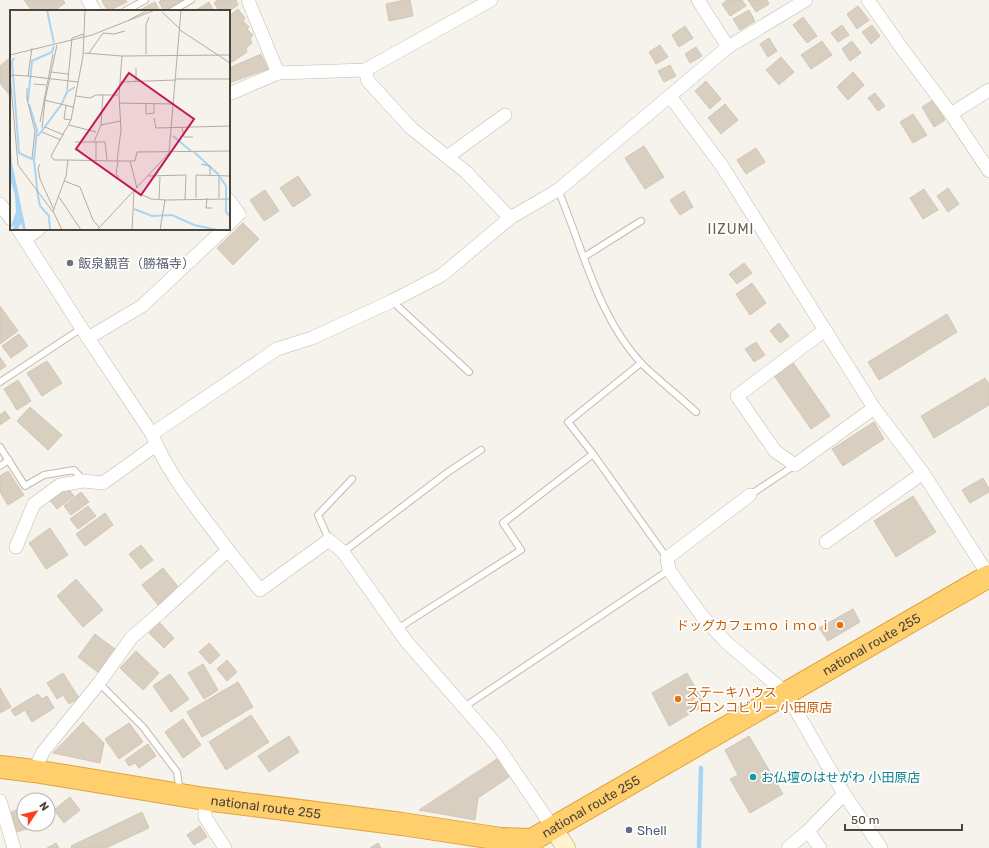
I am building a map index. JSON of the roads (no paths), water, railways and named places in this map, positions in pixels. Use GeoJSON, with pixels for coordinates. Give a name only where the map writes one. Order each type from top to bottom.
{"type":"FeatureCollection","features":[{"type":"Feature","properties":{"kind":"highway","name":"national route 255"},"geometry":{"type":"LineString","coordinates":[[0,767],[34,771],[205,799],[402,824],[501,839],[532,840],[989,576]]}},
{"type":"Feature","properties":{"kind":"street"},"geometry":{"type":"LineString","coordinates":[[88,0],[94,10]]}},
{"type":"Feature","properties":{"kind":"street"},"geometry":{"type":"LineString","coordinates":[[248,0],[278,73]]}},
{"type":"Feature","properties":{"kind":"street"},"geometry":{"type":"LineString","coordinates":[[230,94],[278,73],[365,70],[491,0]]}},
{"type":"Feature","properties":{"kind":"street"},"geometry":{"type":"LineString","coordinates":[[698,0],[728,47]]}},
{"type":"Feature","properties":{"kind":"street"},"geometry":{"type":"LineString","coordinates":[[16,547],[34,504],[60,485],[84,481],[104,483],[154,439],[277,349],[312,338],[392,301],[442,275],[510,218],[558,190],[728,47],[806,0]]}},
{"type":"Feature","properties":{"kind":"street"},"geometry":{"type":"LineString","coordinates":[[868,0],[951,114],[989,171]]}},
{"type":"Feature","properties":{"kind":"street"},"geometry":{"type":"LineString","coordinates":[[365,70],[368,81],[411,128],[466,172],[510,218]]}},
{"type":"Feature","properties":{"kind":"street"},"geometry":{"type":"LineString","coordinates":[[951,114],[989,90]]}},
{"type":"Feature","properties":{"kind":"street"},"geometry":{"type":"LineString","coordinates":[[670,96],[722,166],[874,408],[923,473],[989,576]]}},
{"type":"Feature","properties":{"kind":"street"},"geometry":{"type":"LineString","coordinates":[[447,157],[505,115]]}},
{"type":"Feature","properties":{"kind":"street"},"geometry":{"type":"LineString","coordinates":[[230,201],[239,214],[230,223]]}},
{"type":"Feature","properties":{"kind":"street"},"geometry":{"type":"LineString","coordinates":[[0,204],[10,218]]}},
{"type":"Feature","properties":{"kind":"street"},"geometry":{"type":"LineString","coordinates":[[36,230],[22,234],[154,439],[179,484],[260,590],[330,540],[343,552],[406,641],[496,744],[566,848]]}},
{"type":"Feature","properties":{"kind":"street"},"geometry":{"type":"LineString","coordinates":[[85,333],[142,306],[223,230]]}},
{"type":"Feature","properties":{"kind":"street"},"geometry":{"type":"LineString","coordinates":[[825,330],[737,396],[774,451],[795,465],[874,408]]}},
{"type":"Feature","properties":{"kind":"street"},"geometry":{"type":"LineString","coordinates":[[826,542],[923,473]]}},
{"type":"Feature","properties":{"kind":"street"},"geometry":{"type":"LineString","coordinates":[[750,495],[668,564],[702,616],[727,643],[786,693],[844,794],[881,848]]}},
{"type":"Feature","properties":{"kind":"street"},"geometry":{"type":"LineString","coordinates":[[34,771],[43,752],[99,683],[132,637],[228,550]]}},
{"type":"Feature","properties":{"kind":"street"},"geometry":{"type":"LineString","coordinates":[[788,848],[808,831],[844,794]]}},
{"type":"Feature","properties":{"kind":"street"},"geometry":{"type":"LineString","coordinates":[[205,799],[205,817],[225,848]]}},
{"type":"Feature","properties":{"kind":"street"},"geometry":{"type":"LineString","coordinates":[[0,801],[14,848]]}},
{"type":"Feature","properties":{"kind":"street"},"geometry":{"type":"LineString","coordinates":[[808,831],[820,848]]}},
{"type":"Feature","properties":{"kind":"lane"},"geometry":{"type":"LineString","coordinates":[[127,10],[145,0]]}},
{"type":"Feature","properties":{"kind":"lane"},"geometry":{"type":"LineString","coordinates":[[174,10],[191,0]]}},
{"type":"Feature","properties":{"kind":"lane"},"geometry":{"type":"LineString","coordinates":[[558,190],[600,299],[616,329],[641,363],[696,412]]}},
{"type":"Feature","properties":{"kind":"lane"},"geometry":{"type":"LineString","coordinates":[[584,257],[642,221]]}},
{"type":"Feature","properties":{"kind":"lane"},"geometry":{"type":"LineString","coordinates":[[392,301],[468,372]]}},
{"type":"Feature","properties":{"kind":"lane"},"geometry":{"type":"LineString","coordinates":[[0,382],[85,333]]}},
{"type":"Feature","properties":{"kind":"lane"},"geometry":{"type":"LineString","coordinates":[[464,707],[668,564],[593,454],[568,422],[641,363]]}},
{"type":"Feature","properties":{"kind":"lane"},"geometry":{"type":"LineString","coordinates":[[0,447],[26,486],[44,475],[74,470],[84,481]]}},
{"type":"Feature","properties":{"kind":"lane"},"geometry":{"type":"LineString","coordinates":[[343,552],[448,472],[481,450]]}},
{"type":"Feature","properties":{"kind":"lane"},"geometry":{"type":"LineString","coordinates":[[397,629],[521,550],[503,523],[593,454]]}},
{"type":"Feature","properties":{"kind":"lane"},"geometry":{"type":"LineString","coordinates":[[0,466],[9,460]]}},
{"type":"Feature","properties":{"kind":"lane"},"geometry":{"type":"LineString","coordinates":[[750,495],[795,465]]}},
{"type":"Feature","properties":{"kind":"lane"},"geometry":{"type":"LineString","coordinates":[[330,540],[318,516],[352,479]]}},
{"type":"Feature","properties":{"kind":"lane"},"geometry":{"type":"LineString","coordinates":[[99,683],[143,727],[177,772],[181,794]]}},
{"type":"Feature","properties":{"kind":"waterway"},"geometry":{"type":"LineString","coordinates":[[699,848],[701,768]]}},
{"type":"Feature","properties":{"kind":"place","name":"飯泉観音（勝福寺）"},"geometry":{"type":"Point","coordinates":[70,263]}},
{"type":"Feature","properties":{"kind":"place","name":"ドッグカフェｍｏｉｍｏｉ"},"geometry":{"type":"Point","coordinates":[840,625]}},
{"type":"Feature","properties":{"kind":"place","name":"ステーキハウス ブロンコビリー 小田原店"},"geometry":{"type":"Point","coordinates":[678,699]}},
{"type":"Feature","properties":{"kind":"place","name":"お仏壇のはせがわ 小田原店"},"geometry":{"type":"Point","coordinates":[753,777]}},
{"type":"Feature","properties":{"kind":"place","name":"Shell"},"geometry":{"type":"Point","coordinates":[629,830]}},
{"type":"Feature","properties":{"kind":"district","name":"IIZUMI"},"geometry":{"type":"Point","coordinates":[731,229]}}]}
